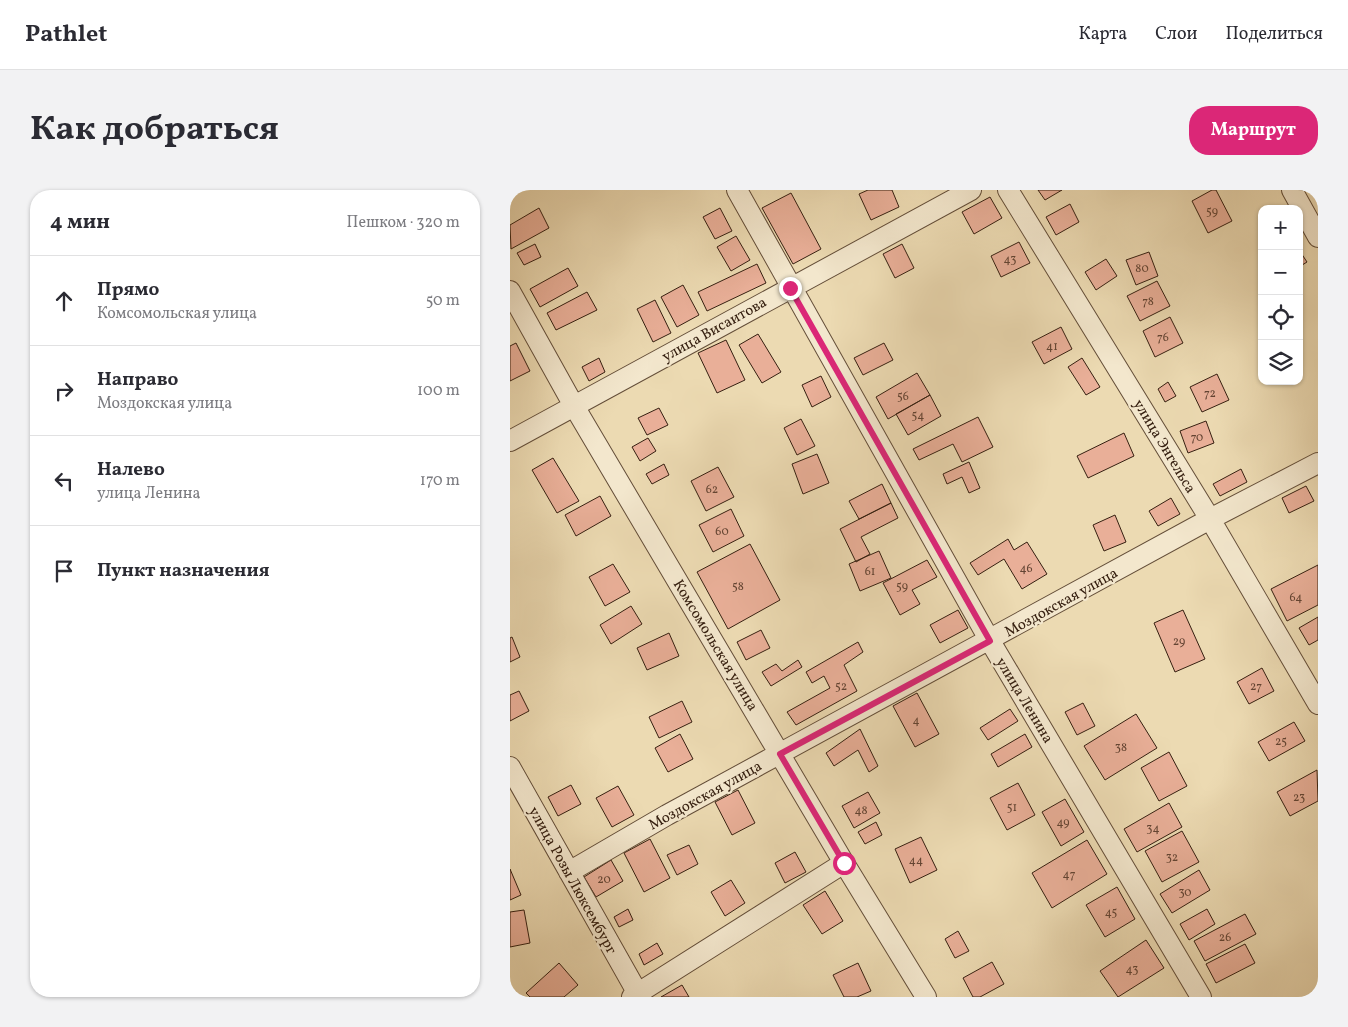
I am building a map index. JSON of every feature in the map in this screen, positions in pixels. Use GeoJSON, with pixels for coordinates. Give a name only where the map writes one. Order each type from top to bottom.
{"type":"FeatureCollection","features":[{"type":"Feature","properties":{"kind":"street","name":"улица Ленина"},"geometry":{"type":"LineString","coordinates":[[737,190],[790,288],[990,641],[1202,997]]}},
{"type":"Feature","properties":{"kind":"street","name":"улица Висаитова"},"geometry":{"type":"LineString","coordinates":[[510,441],[971,190]]}},
{"type":"Feature","properties":{"kind":"street","name":"улица Энгельса"},"geometry":{"type":"LineString","coordinates":[[1008,190],[1210,519],[1318,704]]}},
{"type":"Feature","properties":{"kind":"street"},"geometry":{"type":"LineString","coordinates":[[1292,190],[1318,237]]}},
{"type":"Feature","properties":{"kind":"street","name":"Комсомольская улица"},"geometry":{"type":"LineString","coordinates":[[510,291],[574,406],[844,863],[926,997]]}},
{"type":"Feature","properties":{"kind":"street","name":"Моздокская улица"},"geometry":{"type":"LineString","coordinates":[[569,872],[780,754],[990,641],[1210,519],[1318,463]]}},
{"type":"Feature","properties":{"kind":"street","name":"улица Розы Люксембург"},"geometry":{"type":"LineString","coordinates":[[510,767],[635,995]]}},
{"type":"Feature","properties":{"kind":"street"},"geometry":{"type":"LineString","coordinates":[[635,995],[844,863]]}},
{"type":"Feature","properties":{"kind":"building"},"geometry":{"type":"Polygon","coordinates":[[[868,190],[892,190],[899,207],[871,220],[859,194],[868,190]]]}},
{"type":"Feature","properties":{"kind":"building"},"geometry":{"type":"Polygon","coordinates":[[[1038,190],[1062,190],[1045,200],[1038,190]]]}},
{"type":"Feature","properties":{"kind":"building"},"geometry":{"type":"Polygon","coordinates":[[[1212,190],[1216,190],[1232,221],[1208,233],[1192,201],[1212,190]]]}},
{"type":"Feature","properties":{"kind":"building"},"geometry":{"type":"Polygon","coordinates":[[[791,193],[821,249],[793,264],[762,208],[791,193]]]}},
{"type":"Feature","properties":{"kind":"building"},"geometry":{"type":"Polygon","coordinates":[[[990,197],[1002,218],[974,234],[962,212],[990,197]]]}},
{"type":"Feature","properties":{"kind":"building"},"geometry":{"type":"Polygon","coordinates":[[[1070,204],[1079,222],[1056,235],[1046,217],[1070,204]]]}},
{"type":"Feature","properties":{"kind":"building"},"geometry":{"type":"Polygon","coordinates":[[[539,208],[549,228],[511,249],[510,225],[539,208]]]}},
{"type":"Feature","properties":{"kind":"building"},"geometry":{"type":"Polygon","coordinates":[[[720,208],[732,231],[715,239],[703,217],[720,208]]]}},
{"type":"Feature","properties":{"kind":"building"},"geometry":{"type":"Polygon","coordinates":[[[736,236],[750,260],[731,271],[717,247],[736,236]]]}},
{"type":"Feature","properties":{"kind":"building"},"geometry":{"type":"Polygon","coordinates":[[[1019,242],[1030,263],[1001,277],[991,256],[1019,242]]]}},
{"type":"Feature","properties":{"kind":"building"},"geometry":{"type":"Polygon","coordinates":[[[535,244],[541,257],[524,265],[517,253],[535,244]]]}},
{"type":"Feature","properties":{"kind":"building"},"geometry":{"type":"Polygon","coordinates":[[[902,244],[914,268],[895,278],[883,254],[902,244]]]}},
{"type":"Feature","properties":{"kind":"building"},"geometry":{"type":"Polygon","coordinates":[[[1149,252],[1158,276],[1136,285],[1126,260],[1149,252]]]}},
{"type":"Feature","properties":{"kind":"building"},"geometry":{"type":"Polygon","coordinates":[[[1303,256],[1307,262],[1303,264],[1303,256]]]}},
{"type":"Feature","properties":{"kind":"building"},"geometry":{"type":"Polygon","coordinates":[[[1106,259],[1117,276],[1096,290],[1085,272],[1106,259]]]}},
{"type":"Feature","properties":{"kind":"building"},"geometry":{"type":"Polygon","coordinates":[[[757,264],[766,283],[707,311],[698,292],[757,264]]]}},
{"type":"Feature","properties":{"kind":"building"},"geometry":{"type":"Polygon","coordinates":[[[568,268],[578,286],[540,307],[530,289],[568,268]]]}},
{"type":"Feature","properties":{"kind":"building"},"geometry":{"type":"Polygon","coordinates":[[[1157,281],[1170,306],[1140,321],[1127,296],[1157,281]]]}},
{"type":"Feature","properties":{"kind":"building"},"geometry":{"type":"Polygon","coordinates":[[[683,285],[699,315],[677,327],[661,297],[683,285]]]}},
{"type":"Feature","properties":{"kind":"building"},"geometry":{"type":"Polygon","coordinates":[[[587,292],[597,310],[556,330],[547,313],[587,292]]]}},
{"type":"Feature","properties":{"kind":"building"},"geometry":{"type":"Polygon","coordinates":[[[655,300],[671,333],[653,342],[637,309],[655,300]]]}},
{"type":"Feature","properties":{"kind":"building"},"geometry":{"type":"Polygon","coordinates":[[[1170,317],[1183,343],[1155,357],[1143,331],[1170,317]]]}},
{"type":"Feature","properties":{"kind":"building"},"geometry":{"type":"Polygon","coordinates":[[[1061,327],[1072,349],[1044,364],[1032,342],[1061,327]]]}},
{"type":"Feature","properties":{"kind":"building"},"geometry":{"type":"Polygon","coordinates":[[[758,334],[781,372],[762,383],[739,345],[758,334]]]}},
{"type":"Feature","properties":{"kind":"building"},"geometry":{"type":"Polygon","coordinates":[[[726,340],[745,380],[717,393],[698,353],[726,340]]]}},
{"type":"Feature","properties":{"kind":"building"},"geometry":{"type":"Polygon","coordinates":[[[516,343],[530,371],[510,381],[510,346],[516,343]]]}},
{"type":"Feature","properties":{"kind":"building"},"geometry":{"type":"Polygon","coordinates":[[[884,343],[893,360],[863,375],[854,358],[884,343]]]}},
{"type":"Feature","properties":{"kind":"building"},"geometry":{"type":"Polygon","coordinates":[[[599,358],[605,372],[589,381],[582,367],[599,358]]]}},
{"type":"Feature","properties":{"kind":"building"},"geometry":{"type":"Polygon","coordinates":[[[1082,358],[1100,387],[1086,395],[1068,367],[1082,358]]]}},
{"type":"Feature","properties":{"kind":"building"},"geometry":{"type":"Polygon","coordinates":[[[917,373],[930,395],[888,419],[876,397],[917,373]]]}},
{"type":"Feature","properties":{"kind":"building"},"geometry":{"type":"Polygon","coordinates":[[[1217,374],[1229,400],[1202,412],[1190,387],[1217,374]]]}},
{"type":"Feature","properties":{"kind":"building"},"geometry":{"type":"Polygon","coordinates":[[[821,376],[831,397],[812,407],[802,385],[821,376]]]}},
{"type":"Feature","properties":{"kind":"building"},"geometry":{"type":"Polygon","coordinates":[[[1168,382],[1176,396],[1165,402],[1158,389],[1168,382]]]}},
{"type":"Feature","properties":{"kind":"building"},"geometry":{"type":"Polygon","coordinates":[[[930,395],[941,416],[908,435],[896,414],[930,395]]]}},
{"type":"Feature","properties":{"kind":"building"},"geometry":{"type":"Polygon","coordinates":[[[659,408],[668,425],[647,435],[638,418],[659,408]]]}},
{"type":"Feature","properties":{"kind":"building"},"geometry":{"type":"Polygon","coordinates":[[[978,417],[993,447],[962,462],[953,444],[919,460],[913,449],[978,417]]]}},
{"type":"Feature","properties":{"kind":"building"},"geometry":{"type":"Polygon","coordinates":[[[801,419],[815,446],[797,455],[784,428],[801,419]]]}},
{"type":"Feature","properties":{"kind":"building"},"geometry":{"type":"Polygon","coordinates":[[[1206,421],[1214,443],[1188,453],[1180,431],[1206,421]]]}},
{"type":"Feature","properties":{"kind":"building"},"geometry":{"type":"Polygon","coordinates":[[[1124,433],[1134,456],[1088,478],[1077,456],[1124,433]]]}},
{"type":"Feature","properties":{"kind":"building"},"geometry":{"type":"Polygon","coordinates":[[[648,438],[656,451],[640,461],[632,447],[648,438]]]}},
{"type":"Feature","properties":{"kind":"building"},"geometry":{"type":"Polygon","coordinates":[[[817,454],[829,483],[803,494],[792,464],[817,454]]]}},
{"type":"Feature","properties":{"kind":"building"},"geometry":{"type":"Polygon","coordinates":[[[553,458],[579,501],[557,513],[532,470],[553,458]]]}},
{"type":"Feature","properties":{"kind":"building"},"geometry":{"type":"Polygon","coordinates":[[[969,462],[980,488],[969,493],[962,477],[947,484],[943,474],[969,462]]]}},
{"type":"Feature","properties":{"kind":"building"},"geometry":{"type":"Polygon","coordinates":[[[664,464],[669,475],[652,484],[646,474],[664,464]]]}},
{"type":"Feature","properties":{"kind":"building"},"geometry":{"type":"Polygon","coordinates":[[[718,467],[734,497],[706,511],[691,481],[718,467]]]}},
{"type":"Feature","properties":{"kind":"building"},"geometry":{"type":"Polygon","coordinates":[[[1241,469],[1247,482],[1220,496],[1213,484],[1241,469]]]}},
{"type":"Feature","properties":{"kind":"building"},"geometry":{"type":"Polygon","coordinates":[[[882,484],[891,503],[859,519],[849,501],[882,484]]]}},
{"type":"Feature","properties":{"kind":"building"},"geometry":{"type":"Polygon","coordinates":[[[1306,486],[1314,501],[1289,513],[1282,498],[1306,486]]]}},
{"type":"Feature","properties":{"kind":"building"},"geometry":{"type":"Polygon","coordinates":[[[600,496],[611,516],[576,536],[565,515],[600,496]]]}},
{"type":"Feature","properties":{"kind":"building"},"geometry":{"type":"Polygon","coordinates":[[[1171,498],[1180,514],[1158,526],[1149,511],[1171,498]]]}},
{"type":"Feature","properties":{"kind":"building"},"geometry":{"type":"Polygon","coordinates":[[[891,503],[898,518],[861,537],[870,554],[856,562],[840,529],[891,503]]]}},
{"type":"Feature","properties":{"kind":"building"},"geometry":{"type":"Polygon","coordinates":[[[731,509],[744,536],[713,552],[699,525],[731,509]]]}},
{"type":"Feature","properties":{"kind":"building"},"geometry":{"type":"Polygon","coordinates":[[[1115,515],[1126,542],[1104,551],[1093,525],[1115,515]]]}},
{"type":"Feature","properties":{"kind":"building"},"geometry":{"type":"Polygon","coordinates":[[[1008,539],[1014,550],[1027,542],[1047,574],[1022,589],[1004,559],[978,575],[970,563],[1008,539]]]}},
{"type":"Feature","properties":{"kind":"building"},"geometry":{"type":"Polygon","coordinates":[[[750,544],[780,600],[728,629],[697,572],[750,544]]]}},
{"type":"Feature","properties":{"kind":"building"},"geometry":{"type":"Polygon","coordinates":[[[879,551],[891,578],[860,591],[849,564],[879,551]]]}},
{"type":"Feature","properties":{"kind":"building"},"geometry":{"type":"Polygon","coordinates":[[[927,560],[937,577],[912,590],[920,604],[900,615],[883,583],[927,560]]]}},
{"type":"Feature","properties":{"kind":"building"},"geometry":{"type":"Polygon","coordinates":[[[613,564],[630,592],[605,606],[589,577],[613,564]]]}},
{"type":"Feature","properties":{"kind":"building"},"geometry":{"type":"Polygon","coordinates":[[[1318,565],[1318,605],[1287,621],[1271,589],[1318,565]]]}},
{"type":"Feature","properties":{"kind":"building"},"geometry":{"type":"Polygon","coordinates":[[[631,606],[642,624],[611,644],[600,625],[631,606]]]}},
{"type":"Feature","properties":{"kind":"building"},"geometry":{"type":"Polygon","coordinates":[[[958,610],[968,628],[940,643],[930,625],[958,610]]]}},
{"type":"Feature","properties":{"kind":"building"},"geometry":{"type":"Polygon","coordinates":[[[1183,610],[1205,659],[1175,672],[1154,623],[1183,610]]]}},
{"type":"Feature","properties":{"kind":"building"},"geometry":{"type":"Polygon","coordinates":[[[1318,617],[1318,640],[1309,645],[1299,628],[1318,617]]]}},
{"type":"Feature","properties":{"kind":"building"},"geometry":{"type":"Polygon","coordinates":[[[761,630],[770,648],[746,660],[737,642],[761,630]]]}},
{"type":"Feature","properties":{"kind":"building"},"geometry":{"type":"Polygon","coordinates":[[[669,633],[679,656],[647,670],[637,648],[669,633]]]}},
{"type":"Feature","properties":{"kind":"building"},"geometry":{"type":"Polygon","coordinates":[[[512,637],[520,657],[510,662],[510,638],[512,637]]]}},
{"type":"Feature","properties":{"kind":"building"},"geometry":{"type":"Polygon","coordinates":[[[858,642],[863,652],[844,665],[857,691],[796,725],[787,712],[830,688],[824,676],[812,683],[806,672],[858,642]]]}},
{"type":"Feature","properties":{"kind":"building"},"geometry":{"type":"Polygon","coordinates":[[[798,660],[802,667],[771,686],[762,672],[776,664],[782,671],[798,660]]]}},
{"type":"Feature","properties":{"kind":"building"},"geometry":{"type":"Polygon","coordinates":[[[1262,668],[1274,691],[1249,704],[1237,682],[1262,668]]]}},
{"type":"Feature","properties":{"kind":"building"},"geometry":{"type":"Polygon","coordinates":[[[519,691],[529,711],[510,721],[510,695],[519,691]]]}},
{"type":"Feature","properties":{"kind":"building"},"geometry":{"type":"Polygon","coordinates":[[[917,693],[939,734],[915,747],[893,706],[917,693]]]}},
{"type":"Feature","properties":{"kind":"building"},"geometry":{"type":"Polygon","coordinates":[[[682,701],[692,722],[659,738],[649,717],[682,701]]]}},
{"type":"Feature","properties":{"kind":"building"},"geometry":{"type":"Polygon","coordinates":[[[1083,703],[1095,726],[1077,735],[1065,712],[1083,703]]]}},
{"type":"Feature","properties":{"kind":"building"},"geometry":{"type":"Polygon","coordinates":[[[1010,709],[1018,721],[988,740],[980,728],[1010,709]]]}},
{"type":"Feature","properties":{"kind":"building"},"geometry":{"type":"Polygon","coordinates":[[[1136,714],[1157,748],[1105,780],[1084,746],[1136,714]]]}},
{"type":"Feature","properties":{"kind":"building"},"geometry":{"type":"Polygon","coordinates":[[[1294,722],[1305,741],[1269,761],[1258,742],[1294,722]]]}},
{"type":"Feature","properties":{"kind":"building"},"geometry":{"type":"Polygon","coordinates":[[[860,729],[878,766],[869,772],[858,750],[834,766],[826,753],[860,729]]]}},
{"type":"Feature","properties":{"kind":"building"},"geometry":{"type":"Polygon","coordinates":[[[680,734],[693,759],[668,772],[655,748],[680,734]]]}},
{"type":"Feature","properties":{"kind":"building"},"geometry":{"type":"Polygon","coordinates":[[[1025,734],[1032,747],[998,767],[991,754],[1025,734]]]}},
{"type":"Feature","properties":{"kind":"building"},"geometry":{"type":"Polygon","coordinates":[[[1169,752],[1187,786],[1159,801],[1141,768],[1169,752]]]}},
{"type":"Feature","properties":{"kind":"building"},"geometry":{"type":"Polygon","coordinates":[[[1317,770],[1318,801],[1290,816],[1277,792],[1317,770]]]}},
{"type":"Feature","properties":{"kind":"building"},"geometry":{"type":"Polygon","coordinates":[[[1018,783],[1035,815],[1007,830],[990,798],[1018,783]]]}},
{"type":"Feature","properties":{"kind":"building"},"geometry":{"type":"Polygon","coordinates":[[[571,785],[581,804],[558,816],[548,797],[571,785]]]}},
{"type":"Feature","properties":{"kind":"building"},"geometry":{"type":"Polygon","coordinates":[[[618,786],[634,815],[612,827],[596,798],[618,786]]]}},
{"type":"Feature","properties":{"kind":"building"},"geometry":{"type":"Polygon","coordinates":[[[738,790],[755,823],[732,835],[715,802],[738,790]]]}},
{"type":"Feature","properties":{"kind":"building"},"geometry":{"type":"Polygon","coordinates":[[[868,792],[880,813],[854,828],[842,806],[868,792]]]}},
{"type":"Feature","properties":{"kind":"building"},"geometry":{"type":"Polygon","coordinates":[[[1065,799],[1084,832],[1061,846],[1042,812],[1065,799]]]}},
{"type":"Feature","properties":{"kind":"building"},"geometry":{"type":"Polygon","coordinates":[[[1169,803],[1182,827],[1137,852],[1124,829],[1169,803]]]}},
{"type":"Feature","properties":{"kind":"building"},"geometry":{"type":"Polygon","coordinates":[[[876,822],[882,835],[865,844],[858,832],[876,822]]]}},
{"type":"Feature","properties":{"kind":"building"},"geometry":{"type":"Polygon","coordinates":[[[1182,831],[1199,862],[1162,882],[1145,851],[1182,831]]]}},
{"type":"Feature","properties":{"kind":"building"},"geometry":{"type":"Polygon","coordinates":[[[921,837],[937,870],[910,883],[895,849],[921,837]]]}},
{"type":"Feature","properties":{"kind":"building"},"geometry":{"type":"Polygon","coordinates":[[[650,839],[670,878],[644,892],[624,853],[650,839]]]}},
{"type":"Feature","properties":{"kind":"building"},"geometry":{"type":"Polygon","coordinates":[[[1087,840],[1107,874],[1052,908],[1032,873],[1087,840]]]}},
{"type":"Feature","properties":{"kind":"building"},"geometry":{"type":"Polygon","coordinates":[[[689,845],[698,864],[677,875],[667,855],[689,845]]]}},
{"type":"Feature","properties":{"kind":"building"},"geometry":{"type":"Polygon","coordinates":[[[795,852],[806,872],[785,883],[775,863],[795,852]]]}},
{"type":"Feature","properties":{"kind":"building"},"geometry":{"type":"Polygon","coordinates":[[[611,860],[623,881],[596,897],[584,877],[611,860]]]}},
{"type":"Feature","properties":{"kind":"building"},"geometry":{"type":"Polygon","coordinates":[[[510,869],[521,895],[510,900],[510,869]]]}},
{"type":"Feature","properties":{"kind":"building"},"geometry":{"type":"Polygon","coordinates":[[[1199,870],[1210,890],[1172,913],[1160,894],[1199,870]]]}},
{"type":"Feature","properties":{"kind":"building"},"geometry":{"type":"Polygon","coordinates":[[[731,880],[745,903],[725,916],[711,892],[731,880]]]}},
{"type":"Feature","properties":{"kind":"building"},"geometry":{"type":"Polygon","coordinates":[[[1117,887],[1135,919],[1105,937],[1086,905],[1117,887]]]}},
{"type":"Feature","properties":{"kind":"building"},"geometry":{"type":"Polygon","coordinates":[[[825,891],[843,921],[822,934],[803,905],[825,891]]]}},
{"type":"Feature","properties":{"kind":"building"},"geometry":{"type":"Polygon","coordinates":[[[628,909],[633,920],[619,927],[614,917],[628,909]]]}},
{"type":"Feature","properties":{"kind":"building"},"geometry":{"type":"Polygon","coordinates":[[[1207,909],[1215,924],[1189,940],[1180,924],[1207,909]]]}},
{"type":"Feature","properties":{"kind":"building"},"geometry":{"type":"Polygon","coordinates":[[[524,910],[530,943],[510,947],[510,912],[524,910]]]}},
{"type":"Feature","properties":{"kind":"building"},"geometry":{"type":"Polygon","coordinates":[[[1245,914],[1256,934],[1205,961],[1194,941],[1245,914]]]}},
{"type":"Feature","properties":{"kind":"building"},"geometry":{"type":"Polygon","coordinates":[[[958,931],[969,951],[955,958],[945,939],[958,931]]]}},
{"type":"Feature","properties":{"kind":"building"},"geometry":{"type":"Polygon","coordinates":[[[1146,940],[1164,968],[1118,997],[1100,971],[1146,940]]]}},
{"type":"Feature","properties":{"kind":"building"},"geometry":{"type":"Polygon","coordinates":[[[657,943],[663,954],[644,965],[639,954],[657,943]]]}},
{"type":"Feature","properties":{"kind":"building"},"geometry":{"type":"Polygon","coordinates":[[[1245,944],[1255,963],[1216,983],[1206,964],[1245,944]]]}},
{"type":"Feature","properties":{"kind":"building"},"geometry":{"type":"Polygon","coordinates":[[[992,962],[1004,984],[980,997],[973,997],[963,978],[992,962]]]}},
{"type":"Feature","properties":{"kind":"building"},"geometry":{"type":"Polygon","coordinates":[[[559,963],[578,985],[564,997],[530,997],[526,993],[559,963]]]}},
{"type":"Feature","properties":{"kind":"building"},"geometry":{"type":"Polygon","coordinates":[[[858,963],[871,991],[857,997],[844,997],[833,975],[858,963]]]}},
{"type":"Feature","properties":{"kind":"building"},"geometry":{"type":"Polygon","coordinates":[[[682,985],[689,997],[661,997],[682,985]]]}},
{"type":"Feature","properties":{"kind":"route"},"geometry":{"type":"LineString","coordinates":[[790,288],[990,641],[780,754],[844,863]]}}]}
